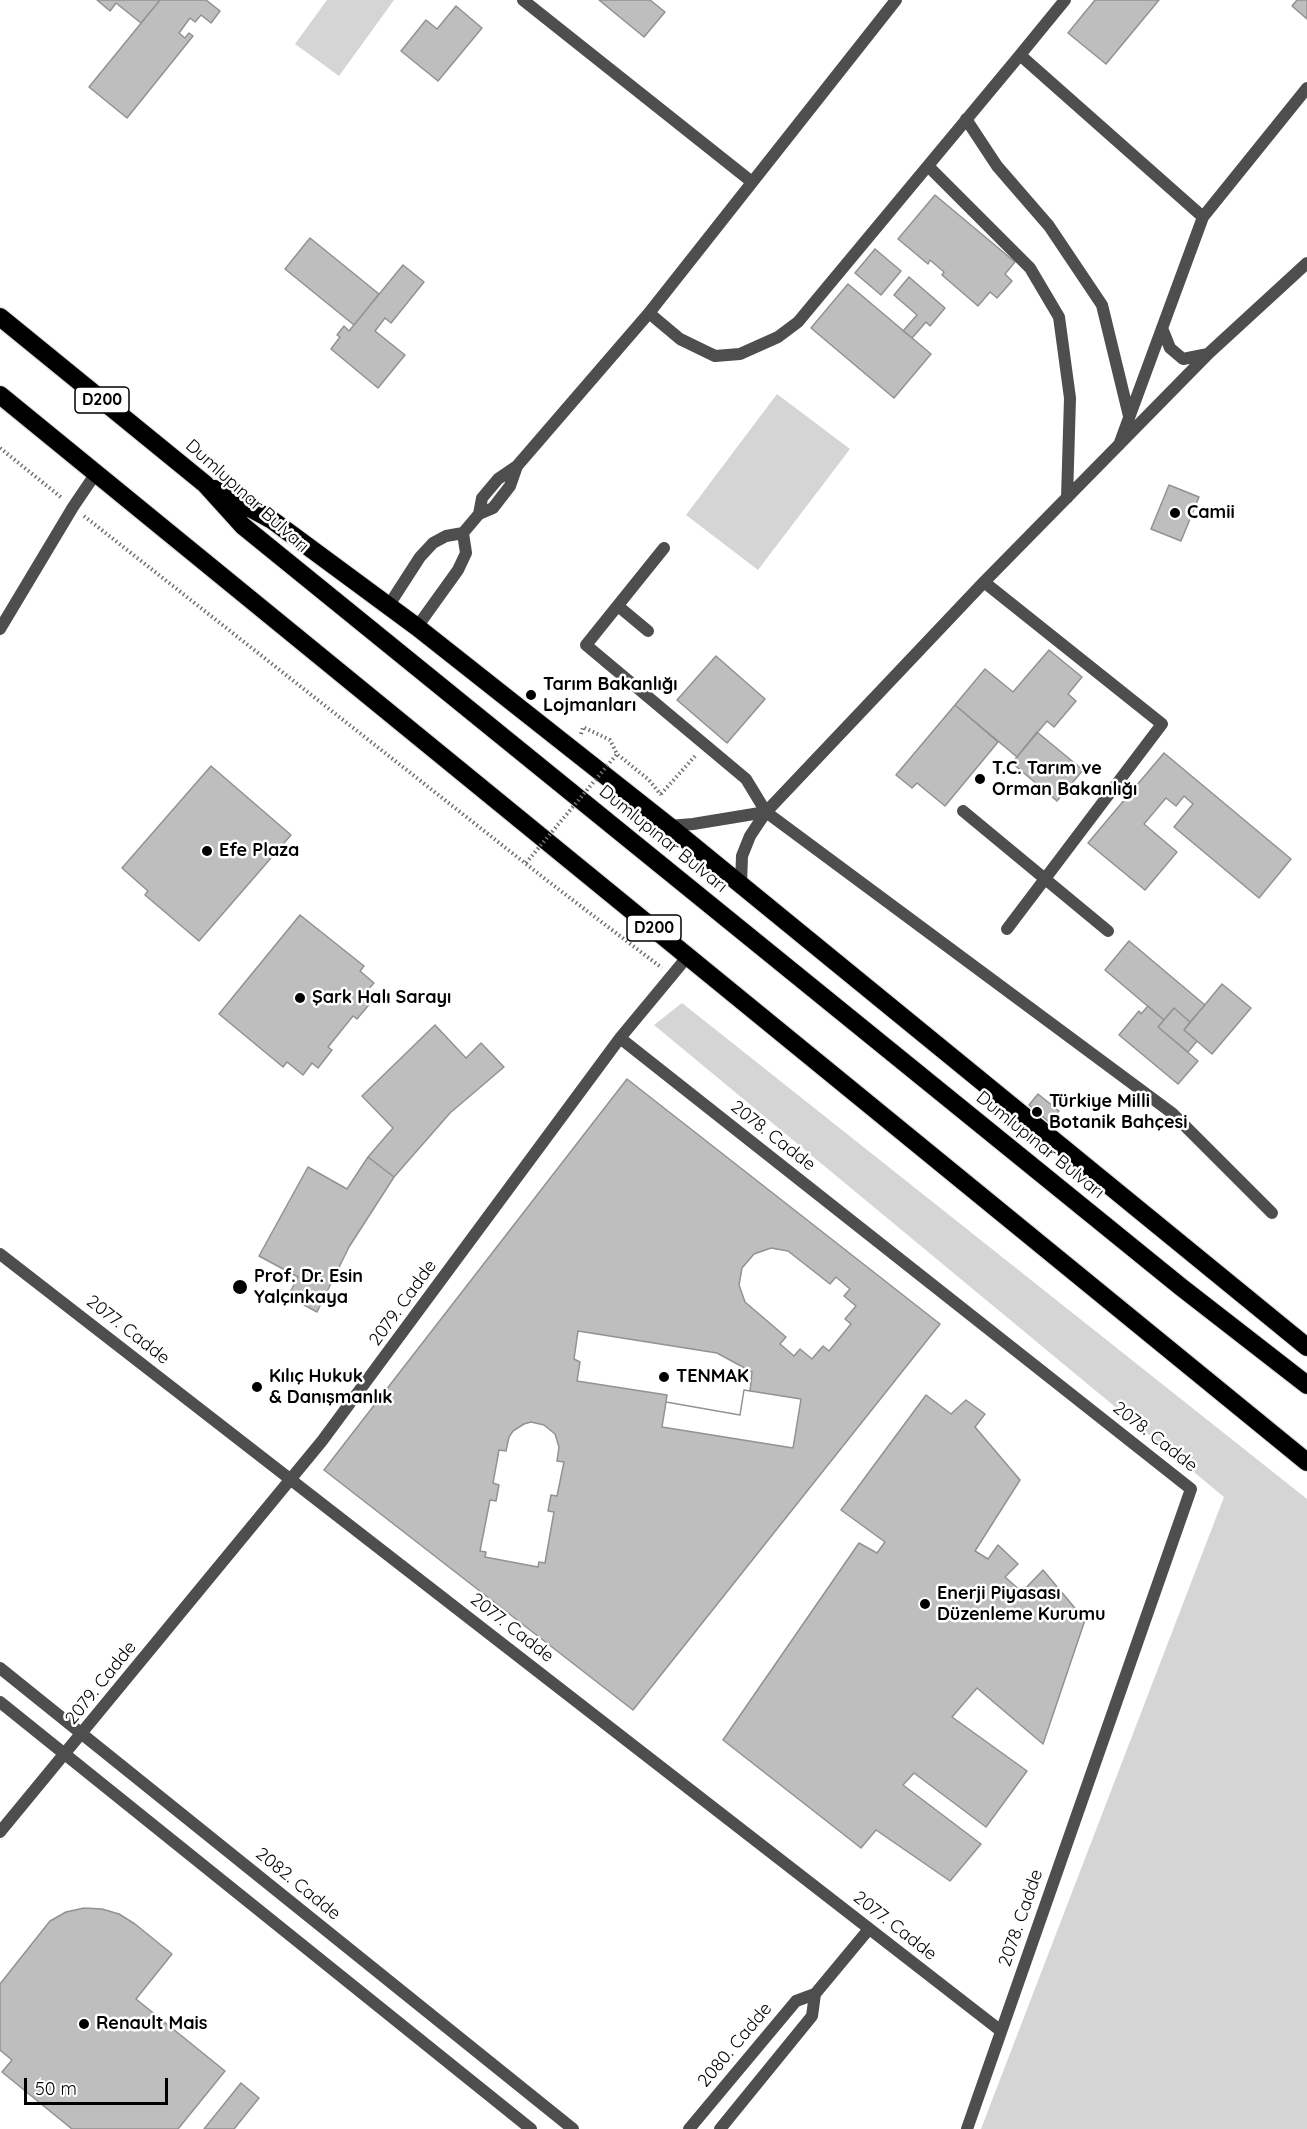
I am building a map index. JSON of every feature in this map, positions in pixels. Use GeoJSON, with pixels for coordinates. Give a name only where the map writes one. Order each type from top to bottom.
{"type":"FeatureCollection","features":[{"type":"Feature","properties":{"kind":"highway","name":"Dumlupınar Bulvarı"},"geometry":{"type":"LineString","coordinates":[[0,317],[204,484],[243,526],[1163,1272],[1307,1385]]}},
{"type":"Feature","properties":{"kind":"highway","name":"D200"},"geometry":{"type":"LineString","coordinates":[[0,395],[1307,1462]]}},
{"type":"Feature","properties":{"kind":"highway"},"geometry":{"type":"LineString","coordinates":[[204,484],[272,520],[389,605],[741,884],[1307,1347]]}},
{"type":"Feature","properties":{"kind":"street"},"geometry":{"type":"LineString","coordinates":[[524,0],[752,182]]}},
{"type":"Feature","properties":{"kind":"street"},"geometry":{"type":"LineString","coordinates":[[389,605],[420,557],[433,543],[446,536],[463,533],[479,514],[482,498],[498,478],[516,466],[649,313],[896,0]]}},
{"type":"Feature","properties":{"kind":"street"},"geometry":{"type":"LineString","coordinates":[[649,313],[680,339],[715,356],[740,354],[778,337],[798,322],[1065,0]]}},
{"type":"Feature","properties":{"kind":"street"},"geometry":{"type":"LineString","coordinates":[[1020,55],[1203,217]]}},
{"type":"Feature","properties":{"kind":"street"},"geometry":{"type":"LineString","coordinates":[[1119,445],[1203,217],[1307,88]]}},
{"type":"Feature","properties":{"kind":"street"},"geometry":{"type":"LineString","coordinates":[[966,120],[997,166],[1049,226],[1102,305],[1129,417]]}},
{"type":"Feature","properties":{"kind":"street"},"geometry":{"type":"LineString","coordinates":[[928,166],[1030,268],[1059,317],[1070,398],[1067,498]]}},
{"type":"Feature","properties":{"kind":"street"},"geometry":{"type":"LineString","coordinates":[[741,884],[742,856],[750,836],[766,812],[984,582],[1209,353],[1307,263]]}},
{"type":"Feature","properties":{"kind":"street"},"geometry":{"type":"LineString","coordinates":[[1162,328],[1170,348],[1183,359],[1209,353]]}},
{"type":"Feature","properties":{"kind":"street"},"geometry":{"type":"LineString","coordinates":[[0,629],[96,473]]}},
{"type":"Feature","properties":{"kind":"street"},"geometry":{"type":"LineString","coordinates":[[417,627],[458,570],[466,553],[463,533]]}},
{"type":"Feature","properties":{"kind":"street"},"geometry":{"type":"LineString","coordinates":[[664,548],[586,645],[746,779],[766,812],[1172,1113],[1272,1213]]}},
{"type":"Feature","properties":{"kind":"street"},"geometry":{"type":"LineString","coordinates":[[984,582],[1162,724],[1007,929]]}},
{"type":"Feature","properties":{"kind":"street"},"geometry":{"type":"LineString","coordinates":[[618,606],[648,631]]}},
{"type":"Feature","properties":{"kind":"street"},"geometry":{"type":"LineString","coordinates":[[669,826],[766,812]]}},
{"type":"Feature","properties":{"kind":"street"},"geometry":{"type":"LineString","coordinates":[[963,812],[1108,932]]}},
{"type":"Feature","properties":{"kind":"street","name":"2079. Cadde"},"geometry":{"type":"LineString","coordinates":[[0,1832],[356,1398],[620,1038],[688,956]]}},
{"type":"Feature","properties":{"kind":"street","name":"2078. Cadde"},"geometry":{"type":"LineString","coordinates":[[620,1038],[1191,1489],[967,2129]]}},
{"type":"Feature","properties":{"kind":"street","name":"2077. Cadde"},"geometry":{"type":"LineString","coordinates":[[0,1254],[1001,2031]]}},
{"type":"Feature","properties":{"kind":"street","name":"2082. Cadde"},"geometry":{"type":"LineString","coordinates":[[0,1668],[573,2129]]}},
{"type":"Feature","properties":{"kind":"street"},"geometry":{"type":"LineString","coordinates":[[0,1702],[531,2129]]}},
{"type":"Feature","properties":{"kind":"street","name":"2080. Cadde"},"geometry":{"type":"LineString","coordinates":[[689,2129],[796,2001],[815,1994],[869,1929]]}},
{"type":"Feature","properties":{"kind":"street","name":"2080. Cadde"},"geometry":{"type":"LineString","coordinates":[[720,2129],[812,2016],[815,1994]]}},
{"type":"Feature","properties":{"kind":"path"},"geometry":{"type":"LineString","coordinates":[[0,448],[672,976]]}},
{"type":"Feature","properties":{"kind":"path"},"geometry":{"type":"LineString","coordinates":[[583,727],[610,740],[617,754],[649,780],[661,795]]}},
{"type":"Feature","properties":{"kind":"path"},"geometry":{"type":"LineString","coordinates":[[656,801],[705,744]]}},
{"type":"Feature","properties":{"kind":"path"},"geometry":{"type":"LineString","coordinates":[[526,863],[617,754]]}},
{"type":"Feature","properties":{"kind":"shaded area"},"geometry":{"type":"Polygon","coordinates":[[[327,0],[394,0],[339,76],[295,44],[327,0]]]}},
{"type":"Feature","properties":{"kind":"shaded area"},"geometry":{"type":"Polygon","coordinates":[[[777,394],[850,449],[758,570],[686,515],[777,394]]]}},
{"type":"Feature","properties":{"kind":"shaded area"},"geometry":{"type":"Polygon","coordinates":[[[682,1003],[1307,1499],[1307,2129],[981,2129],[1224,1497],[654,1025],[682,1003]]]}},
{"type":"Feature","properties":{"kind":"building"},"geometry":{"type":"Polygon","coordinates":[[[97,0],[160,0],[141,23],[116,3],[110,11],[97,0]]]}},
{"type":"Feature","properties":{"kind":"building"},"geometry":{"type":"Polygon","coordinates":[[[160,0],[206,0],[220,11],[211,23],[201,15],[195,22],[190,18],[179,33],[185,38],[189,33],[193,36],[127,118],[89,87],[160,0]]]}},
{"type":"Feature","properties":{"kind":"building"},"geometry":{"type":"Polygon","coordinates":[[[599,0],[650,0],[665,12],[644,37],[599,0]]]}},
{"type":"Feature","properties":{"kind":"building"},"geometry":{"type":"Polygon","coordinates":[[[1095,0],[1159,0],[1106,64],[1068,33],[1095,0]]]}},
{"type":"Feature","properties":{"kind":"building"},"geometry":{"type":"Polygon","coordinates":[[[1297,0],[1307,0],[1307,19],[1292,6],[1297,0]]]}},
{"type":"Feature","properties":{"kind":"building"},"geometry":{"type":"Polygon","coordinates":[[[456,6],[482,28],[438,81],[401,51],[426,20],[437,29],[456,6]]]}},
{"type":"Feature","properties":{"kind":"building"},"geometry":{"type":"Polygon","coordinates":[[[935,195],[1015,262],[1005,274],[1012,281],[997,298],[990,292],[978,306],[942,275],[944,272],[930,260],[928,264],[898,239],[935,195]]]}},
{"type":"Feature","properties":{"kind":"building"},"geometry":{"type":"Polygon","coordinates":[[[310,238],[379,294],[354,325],[285,269],[310,238]]]}},
{"type":"Feature","properties":{"kind":"building"},"geometry":{"type":"Polygon","coordinates":[[[875,249],[901,271],[881,295],[855,273],[875,249]]]}},
{"type":"Feature","properties":{"kind":"building"},"geometry":{"type":"Polygon","coordinates":[[[403,265],[424,282],[391,323],[385,318],[375,331],[405,355],[378,388],[331,349],[340,337],[337,335],[344,326],[349,331],[403,265]]]}},
{"type":"Feature","properties":{"kind":"building"},"geometry":{"type":"Polygon","coordinates":[[[909,277],[945,308],[930,326],[926,322],[912,338],[903,331],[917,315],[894,295],[909,277]]]}},
{"type":"Feature","properties":{"kind":"building"},"geometry":{"type":"Polygon","coordinates":[[[848,284],[931,354],[894,398],[811,328],[848,284]]]}},
{"type":"Feature","properties":{"kind":"building","name":"Camii"},"geometry":{"type":"Polygon","coordinates":[[[1169,485],[1199,497],[1181,541],[1151,529],[1169,485]]]}},
{"type":"Feature","properties":{"kind":"building"},"geometry":{"type":"Polygon","coordinates":[[[1049,650],[1082,677],[1068,694],[1076,701],[1054,727],[1047,721],[1017,757],[955,705],[985,669],[1013,692],[1049,650]]]}},
{"type":"Feature","properties":{"kind":"building"},"geometry":{"type":"Polygon","coordinates":[[[716,656],[765,699],[727,743],[677,700],[716,656]]]}},
{"type":"Feature","properties":{"kind":"building"},"geometry":{"type":"Polygon","coordinates":[[[955,705],[998,742],[945,806],[917,783],[912,788],[896,775],[955,705]]]}},
{"type":"Feature","properties":{"kind":"building"},"geometry":{"type":"Polygon","coordinates":[[[1037,732],[1083,770],[1057,801],[1012,763],[1037,732]]]}},
{"type":"Feature","properties":{"kind":"building"},"geometry":{"type":"Polygon","coordinates":[[[1164,753],[1291,859],[1259,898],[1174,827],[1193,804],[1184,796],[1176,806],[1166,798],[1144,824],[1177,852],[1145,890],[1088,843],[1164,753]]]}},
{"type":"Feature","properties":{"kind":"building","name":"Efe Plaza"},"geometry":{"type":"Polygon","coordinates":[[[211,766],[291,835],[199,941],[145,895],[148,891],[122,868],[211,766]]]}},
{"type":"Feature","properties":{"kind":"building","name":"Şark Halı Sarayı"},"geometry":{"type":"Polygon","coordinates":[[[300,915],[364,966],[360,971],[374,983],[364,994],[372,1001],[357,1019],[353,1016],[328,1047],[332,1050],[318,1068],[312,1063],[303,1075],[287,1062],[283,1067],[219,1014],[300,915]]]}},
{"type":"Feature","properties":{"kind":"building"},"geometry":{"type":"Polygon","coordinates":[[[1129,941],[1205,1005],[1190,1022],[1174,1008],[1164,1020],[1105,970],[1129,941]]]}},
{"type":"Feature","properties":{"kind":"building"},"geometry":{"type":"Polygon","coordinates":[[[1222,984],[1251,1008],[1212,1054],[1184,1030],[1222,984]]]}},
{"type":"Feature","properties":{"kind":"building"},"geometry":{"type":"Polygon","coordinates":[[[1148,1006],[1164,1020],[1158,1027],[1198,1061],[1178,1084],[1119,1035],[1139,1011],[1141,1014],[1148,1006]]]}},
{"type":"Feature","properties":{"kind":"building"},"geometry":{"type":"Polygon","coordinates":[[[1174,1008],[1190,1022],[1184,1030],[1197,1041],[1188,1052],[1158,1027],[1174,1008]]]}},
{"type":"Feature","properties":{"kind":"building"},"geometry":{"type":"Polygon","coordinates":[[[435,1025],[466,1058],[481,1043],[504,1067],[450,1113],[394,1177],[368,1157],[393,1128],[362,1096],[435,1025]]]}},
{"type":"Feature","properties":{"kind":"building"},"geometry":{"type":"Polygon","coordinates":[[[627,1079],[940,1324],[633,1710],[324,1470],[627,1079]]]}},
{"type":"Feature","properties":{"kind":"building"},"geometry":{"type":"Polygon","coordinates":[[[1038,1094],[1059,1111],[1049,1122],[1029,1105],[1038,1094]]]}},
{"type":"Feature","properties":{"kind":"building"},"geometry":{"type":"Polygon","coordinates":[[[368,1157],[394,1177],[349,1247],[317,1312],[288,1296],[298,1277],[259,1256],[308,1167],[347,1189],[368,1157]]]}},
{"type":"Feature","properties":{"kind":"building"},"geometry":{"type":"Polygon","coordinates":[[[771,1248],[788,1251],[830,1284],[836,1277],[850,1289],[844,1296],[856,1306],[845,1319],[851,1324],[829,1351],[823,1346],[812,1359],[800,1349],[794,1356],[780,1344],[786,1337],[745,1302],[739,1285],[742,1268],[754,1254],[771,1248]]]}},
{"type":"Feature","properties":{"kind":"building","name":"TENMAK"},"geometry":{"type":"Polygon","coordinates":[[[578,1331],[717,1353],[752,1372],[750,1391],[744,1390],[740,1415],[666,1402],[667,1395],[577,1381],[580,1362],[574,1359],[578,1331]]]}},
{"type":"Feature","properties":{"kind":"building"},"geometry":{"type":"Polygon","coordinates":[[[744,1390],[801,1399],[793,1448],[662,1427],[666,1402],[740,1415],[744,1390]]]}},
{"type":"Feature","properties":{"kind":"building"},"geometry":{"type":"Polygon","coordinates":[[[926,1395],[951,1414],[966,1400],[985,1414],[975,1427],[1020,1480],[975,1551],[988,1559],[998,1545],[1018,1564],[1005,1577],[1022,1592],[1043,1570],[1085,1620],[1043,1744],[977,1688],[952,1717],[1027,1771],[986,1827],[914,1773],[903,1785],[981,1844],[950,1881],[876,1830],[861,1848],[723,1740],[859,1543],[877,1553],[885,1542],[841,1510],[926,1395]]]}},
{"type":"Feature","properties":{"kind":"building"},"geometry":{"type":"Polygon","coordinates":[[[531,1422],[544,1425],[555,1434],[559,1447],[557,1461],[564,1462],[557,1496],[551,1495],[548,1511],[554,1512],[545,1563],[539,1562],[538,1567],[485,1557],[486,1552],[480,1551],[490,1500],[496,1501],[499,1485],[493,1483],[499,1450],[506,1451],[513,1431],[531,1422]]]}},
{"type":"Feature","properties":{"kind":"building","name":"Renault Mais"},"geometry":{"type":"Polygon","coordinates":[[[84,1908],[102,1909],[119,1914],[172,1954],[136,1999],[225,2071],[178,2129],[72,2129],[2,2072],[12,2060],[0,2050],[0,1984],[50,1921],[66,1912],[84,1908]]]}},
{"type":"Feature","properties":{"kind":"building"},"geometry":{"type":"Polygon","coordinates":[[[241,2083],[259,2098],[234,2129],[204,2129],[241,2083]]]}},
{"type":"Feature","properties":{"kind":"place","name":"Camii"},"geometry":{"type":"Point","coordinates":[1175,513]}},
{"type":"Feature","properties":{"kind":"place","name":"Tarım Bakanlığı Lojmanları"},"geometry":{"type":"Point","coordinates":[531,695]}},
{"type":"Feature","properties":{"kind":"place","name":"T.C. Tarım ve Orman Bakanlığı"},"geometry":{"type":"Point","coordinates":[980,779]}},
{"type":"Feature","properties":{"kind":"place","name":"Efe Plaza"},"geometry":{"type":"Point","coordinates":[207,851]}},
{"type":"Feature","properties":{"kind":"place","name":"Şark Halı Sarayı"},"geometry":{"type":"Point","coordinates":[300,998]}},
{"type":"Feature","properties":{"kind":"place","name":"Türkiye Milli Botanik Bahçesi"},"geometry":{"type":"Point","coordinates":[1037,1112]}},
{"type":"Feature","properties":{"kind":"place","name":"Prof. Dr. Esin Yalçınkaya"},"geometry":{"type":"Point","coordinates":[240,1287]}},
{"type":"Feature","properties":{"kind":"place","name":"TENMAK"},"geometry":{"type":"Point","coordinates":[664,1377]}},
{"type":"Feature","properties":{"kind":"place","name":"Kılıç Hukuk & Danışmanlık"},"geometry":{"type":"Point","coordinates":[257,1387]}},
{"type":"Feature","properties":{"kind":"place","name":"Enerji Piyasası Düzenleme Kurumu"},"geometry":{"type":"Point","coordinates":[925,1604]}},
{"type":"Feature","properties":{"kind":"place","name":"Renault Mais"},"geometry":{"type":"Point","coordinates":[84,2024]}}]}
